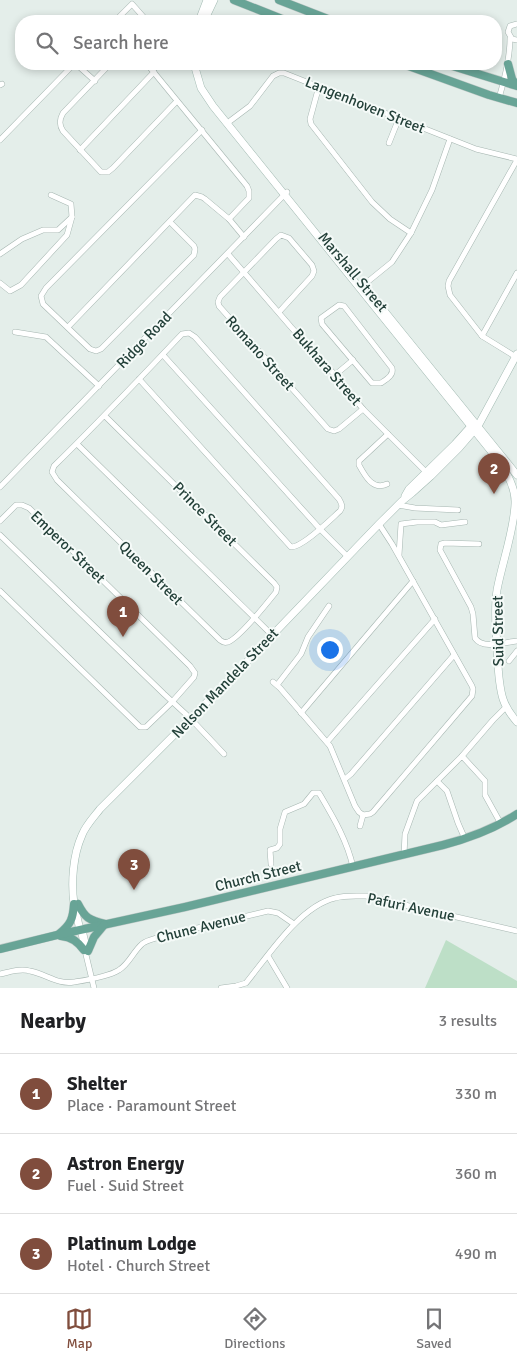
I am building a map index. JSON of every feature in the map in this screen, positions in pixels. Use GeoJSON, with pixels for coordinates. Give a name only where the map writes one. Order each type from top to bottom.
{"type":"FeatureCollection","features":[{"type":"Feature","properties":{"kind":"main road"},"geometry":{"type":"LineString","coordinates":[[234,0],[273,15]]}},
{"type":"Feature","properties":{"kind":"main road"},"geometry":{"type":"LineString","coordinates":[[279,0],[318,15]]}},
{"type":"Feature","properties":{"kind":"main road"},"geometry":{"type":"LineString","coordinates":[[508,64],[512,79],[516,85]]}},
{"type":"Feature","properties":{"kind":"main road"},"geometry":{"type":"LineString","coordinates":[[420,70],[517,103]]}},
{"type":"Feature","properties":{"kind":"main road"},"geometry":{"type":"LineString","coordinates":[[465,70],[516,85]]}},
{"type":"Feature","properties":{"kind":"main road","name":"Church Street"},"geometry":{"type":"LineString","coordinates":[[0,950],[465,839],[500,824],[517,814]]}},
{"type":"Feature","properties":{"kind":"main road"},"geometry":{"type":"LineString","coordinates":[[57,935],[71,938],[86,950],[105,925],[87,918],[76,904]]}},
{"type":"Feature","properties":{"kind":"main road"},"geometry":{"type":"LineString","coordinates":[[57,935],[72,920],[76,904]]}},
{"type":"Feature","properties":{"kind":"street"},"geometry":{"type":"LineString","coordinates":[[201,15],[207,0]]}},
{"type":"Feature","properties":{"kind":"street"},"geometry":{"type":"LineString","coordinates":[[207,15],[214,0]]}},
{"type":"Feature","properties":{"kind":"street"},"geometry":{"type":"LineString","coordinates":[[121,15],[132,4],[142,15]]}},
{"type":"Feature","properties":{"kind":"street"},"geometry":{"type":"LineString","coordinates":[[499,98],[510,52],[508,30],[510,26],[516,23]]}},
{"type":"Feature","properties":{"kind":"street"},"geometry":{"type":"LineString","coordinates":[[510,38],[517,41],[510,52]]}},
{"type":"Feature","properties":{"kind":"street"},"geometry":{"type":"LineString","coordinates":[[0,140],[69,70]]}},
{"type":"Feature","properties":{"kind":"street"},"geometry":{"type":"LineString","coordinates":[[82,70],[95,81]]}},
{"type":"Feature","properties":{"kind":"street"},"geometry":{"type":"LineString","coordinates":[[105,70],[63,113],[60,121],[63,131],[98,170],[103,172],[110,171],[177,101]]}},
{"type":"Feature","properties":{"kind":"street","name":"Marshall Street"},"geometry":{"type":"LineString","coordinates":[[196,70],[206,97],[517,475]]}},
{"type":"Feature","properties":{"kind":"street","name":"Marshall Street"},"geometry":{"type":"LineString","coordinates":[[200,70],[208,92],[286,194]]}},
{"type":"Feature","properties":{"kind":"street"},"geometry":{"type":"LineString","coordinates":[[80,150],[154,72],[249,190],[250,195],[247,201],[228,219]]}},
{"type":"Feature","properties":{"kind":"street","name":"Langenhoven Street"},"geometry":{"type":"LineString","coordinates":[[230,121],[250,106],[274,75],[284,73],[450,139],[483,151],[517,160]]}},
{"type":"Feature","properties":{"kind":"street"},"geometry":{"type":"LineString","coordinates":[[319,86],[311,115],[311,124],[372,202],[390,219],[411,233]]}},
{"type":"Feature","properties":{"kind":"street"},"geometry":{"type":"LineString","coordinates":[[389,143],[399,118]]}},
{"type":"Feature","properties":{"kind":"street"},"geometry":{"type":"LineString","coordinates":[[170,222],[196,248],[194,255],[98,351],[90,349],[43,304],[41,298],[46,288],[202,130]]}},
{"type":"Feature","properties":{"kind":"street"},"geometry":{"type":"LineString","coordinates":[[362,287],[392,262],[411,233],[432,190],[450,139]]}},
{"type":"Feature","properties":{"kind":"street"},"geometry":{"type":"LineString","coordinates":[[516,355],[482,336],[450,295],[448,286],[449,281],[517,160]]}},
{"type":"Feature","properties":{"kind":"street","name":"Ridge Road"},"geometry":{"type":"LineString","coordinates":[[0,487],[286,194]]}},
{"type":"Feature","properties":{"kind":"street"},"geometry":{"type":"LineString","coordinates":[[0,283],[10,291],[21,284],[68,235],[72,218],[71,204],[51,195]]}},
{"type":"Feature","properties":{"kind":"street"},"geometry":{"type":"LineString","coordinates":[[68,327],[196,196],[202,197],[228,219],[244,237]]}},
{"type":"Feature","properties":{"kind":"street"},"geometry":{"type":"LineString","coordinates":[[0,254],[22,239],[43,230],[58,230],[72,218]]}},
{"type":"Feature","properties":{"kind":"street","name":"Romano Street"},"geometry":{"type":"LineString","coordinates":[[279,312],[314,274],[312,265],[289,238],[284,236],[278,236],[244,272],[219,299],[219,306],[328,429],[334,431],[339,429],[363,409]]}},
{"type":"Feature","properties":{"kind":"street","name":"Bukhara Street"},"geometry":{"type":"LineString","coordinates":[[228,254],[363,409],[428,474]]}},
{"type":"Feature","properties":{"kind":"street"},"geometry":{"type":"LineString","coordinates":[[482,336],[517,273]]}},
{"type":"Feature","properties":{"kind":"street"},"geometry":{"type":"LineString","coordinates":[[339,305],[344,306],[392,368],[393,373],[382,383],[372,382],[353,360],[321,321],[321,318],[339,305]]}},
{"type":"Feature","properties":{"kind":"street"},"geometry":{"type":"LineString","coordinates":[[15,332],[46,337],[99,386]]}},
{"type":"Feature","properties":{"kind":"street"},"geometry":{"type":"LineString","coordinates":[[139,379],[291,547],[296,546],[340,511],[342,508],[340,499],[195,337],[185,332],[182,334],[139,379],[105,416],[77,444],[272,635]]}},
{"type":"Feature","properties":{"kind":"street"},"geometry":{"type":"LineString","coordinates":[[163,355],[348,557]]}},
{"type":"Feature","properties":{"kind":"street","name":"Nelson Mandela Street"},"geometry":{"type":"LineString","coordinates":[[81,930],[73,878],[79,841],[90,822],[100,809],[379,524],[412,493],[476,425],[516,355]]}},
{"type":"Feature","properties":{"kind":"street"},"geometry":{"type":"LineString","coordinates":[[335,375],[353,360]]}},
{"type":"Feature","properties":{"kind":"street","name":"Prince Street"},"geometry":{"type":"LineString","coordinates":[[105,416],[277,587],[276,592],[255,617]]}},
{"type":"Feature","properties":{"kind":"street","name":"Suid Street"},"geometry":{"type":"LineString","coordinates":[[476,425],[502,465],[509,479],[516,503],[495,608],[500,687],[506,707],[517,722]]}},
{"type":"Feature","properties":{"kind":"street"},"geometry":{"type":"LineString","coordinates":[[387,484],[376,486],[371,482],[359,465],[359,461],[388,434]]}},
{"type":"Feature","properties":{"kind":"street","name":"Queen Street"},"geometry":{"type":"LineString","coordinates":[[77,444],[54,466],[52,472],[57,480],[220,640],[226,642],[232,639],[255,617]]}},
{"type":"Feature","properties":{"kind":"street"},"geometry":{"type":"LineString","coordinates":[[400,503],[415,508],[458,510]]}},
{"type":"Feature","properties":{"kind":"street","name":"Emperor Street"},"geometry":{"type":"LineString","coordinates":[[0,521],[18,504],[28,508],[193,670],[194,677],[146,727],[140,727],[0,591]]}},
{"type":"Feature","properties":{"kind":"street"},"geometry":{"type":"LineString","coordinates":[[399,556],[401,524],[435,522],[441,525],[465,522]]}},
{"type":"Feature","properties":{"kind":"street"},"geometry":{"type":"LineString","coordinates":[[329,606],[308,637],[301,654],[275,684],[333,750],[355,806],[363,815],[370,814],[472,696],[473,689],[435,619],[379,524]]}},
{"type":"Feature","properties":{"kind":"street"},"geometry":{"type":"LineString","coordinates":[[0,535],[190,718],[224,754]]}},
{"type":"Feature","properties":{"kind":"street"},"geometry":{"type":"LineString","coordinates":[[479,544],[445,543],[441,544],[440,550],[471,607],[477,641],[483,644],[517,641]]}},
{"type":"Feature","properties":{"kind":"street"},"geometry":{"type":"LineString","coordinates":[[301,712],[413,581]]}},
{"type":"Feature","properties":{"kind":"street"},"geometry":{"type":"LineString","coordinates":[[327,742],[435,619]]}},
{"type":"Feature","properties":{"kind":"street"},"geometry":{"type":"LineString","coordinates":[[509,661],[517,650]]}},
{"type":"Feature","properties":{"kind":"street"},"geometry":{"type":"LineString","coordinates":[[345,779],[454,655]]}},
{"type":"Feature","properties":{"kind":"street"},"geometry":{"type":"LineString","coordinates":[[404,855],[405,834],[417,801],[462,756],[506,707]]}},
{"type":"Feature","properties":{"kind":"street"},"geometry":{"type":"LineString","coordinates":[[462,756],[485,781],[485,795],[500,824]]}},
{"type":"Feature","properties":{"kind":"street"},"geometry":{"type":"LineString","coordinates":[[437,781],[447,791],[465,839]]}},
{"type":"Feature","properties":{"kind":"street"},"geometry":{"type":"LineString","coordinates":[[271,864],[270,850],[280,844],[280,828],[285,812],[304,804],[313,793],[319,793],[339,828],[349,851],[352,867]]}},
{"type":"Feature","properties":{"kind":"street"},"geometry":{"type":"LineString","coordinates":[[360,826],[363,815]]}},
{"type":"Feature","properties":{"kind":"street","name":"Pafuri Avenue"},"geometry":{"type":"LineString","coordinates":[[221,988],[246,983],[294,924],[316,906],[336,898],[366,896],[517,930]]}},
{"type":"Feature","properties":{"kind":"street","name":"Chune Avenue"},"geometry":{"type":"LineString","coordinates":[[0,974],[30,970],[52,980],[71,983],[119,970],[142,944],[151,939],[268,911],[278,913],[294,924]]}},
{"type":"Feature","properties":{"kind":"street"},"geometry":{"type":"LineString","coordinates":[[81,930],[94,988]]}},
{"type":"Feature","properties":{"kind":"street"},"geometry":{"type":"LineString","coordinates":[[268,956],[286,988]]}},
{"type":"Feature","properties":{"kind":"green space"},"geometry":{"type":"Polygon","coordinates":[[[446,940],[517,981],[517,988],[425,988],[446,940]]]}},
{"type":"Feature","properties":{"kind":"place","name":"Astron Energy"},"geometry":{"type":"Point","coordinates":[494,494]}},
{"type":"Feature","properties":{"kind":"place","name":"Shelter"},"geometry":{"type":"Point","coordinates":[123,637]}},
{"type":"Feature","properties":{"kind":"place","name":"Platinum Lodge"},"geometry":{"type":"Point","coordinates":[134,890]}}]}
